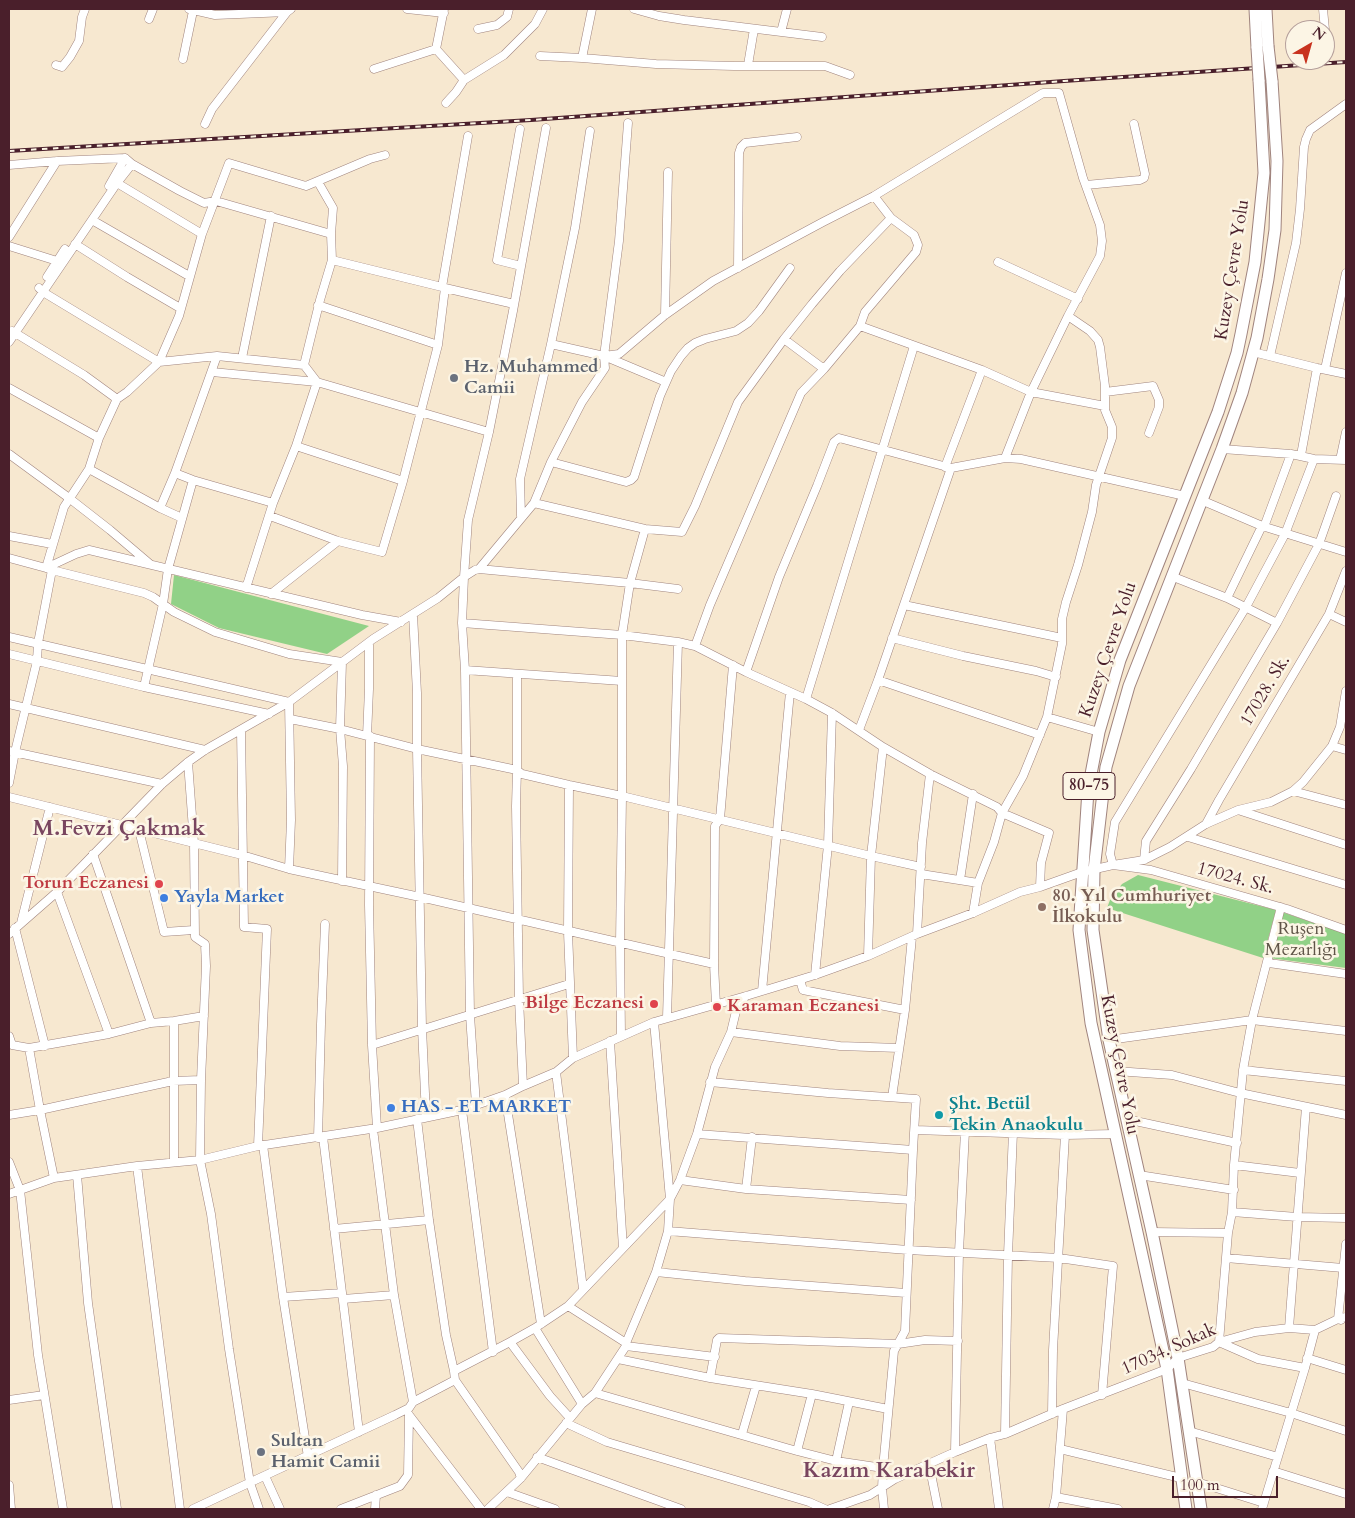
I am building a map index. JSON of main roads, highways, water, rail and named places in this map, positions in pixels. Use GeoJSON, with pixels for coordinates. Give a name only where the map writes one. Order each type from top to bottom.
{"type":"FeatureCollection","features":[{"type":"Feature","properties":{"kind":"highway","name":"80-75"},"geometry":{"type":"LineString","coordinates":[[1255,9],[1262,47]]}},
{"type":"Feature","properties":{"kind":"highway","name":"80-75"},"geometry":{"type":"LineString","coordinates":[[1262,47],[1266,9]]}},
{"type":"Feature","properties":{"kind":"highway","name":"Kuzey Çevre Yolu"},"geometry":{"type":"LineString","coordinates":[[1201,1509],[1178,1358],[1109,1040],[1093,930],[1088,871],[1088,790],[1099,732],[1120,660],[1218,412],[1237,353],[1255,262],[1264,173],[1259,80],[1262,47]]}},
{"type":"Feature","properties":{"kind":"highway","name":"Kuzey Çevre Yolu"},"geometry":{"type":"LineString","coordinates":[[1186,1509],[1167,1370],[1091,1023],[1079,930],[1106,767],[1129,686],[1222,449],[1242,393],[1253,352],[1268,279],[1275,230],[1277,161],[1272,81],[1262,47]]}},
{"type":"Feature","properties":{"kind":"railway"},"geometry":{"type":"LineString","coordinates":[[9,151],[531,120],[1346,62]]}},
{"type":"Feature","properties":{"kind":"place","name":"Hz. Muhammed Camii"},"geometry":{"type":"Point","coordinates":[454,378]}},
{"type":"Feature","properties":{"kind":"place","name":"Torun Eczanesi"},"geometry":{"type":"Point","coordinates":[159,884]}},
{"type":"Feature","properties":{"kind":"place","name":"Yayla Market"},"geometry":{"type":"Point","coordinates":[164,898]}},
{"type":"Feature","properties":{"kind":"place","name":"80. Yıl Cumhuriyet İlkokulu"},"geometry":{"type":"Point","coordinates":[1042,907]}},
{"type":"Feature","properties":{"kind":"place","name":"Bilge Eczanesi"},"geometry":{"type":"Point","coordinates":[654,1004]}},
{"type":"Feature","properties":{"kind":"place","name":"Karaman Eczanesi"},"geometry":{"type":"Point","coordinates":[717,1007]}},
{"type":"Feature","properties":{"kind":"place","name":"HAS - ET MARKET"},"geometry":{"type":"Point","coordinates":[391,1108]}},
{"type":"Feature","properties":{"kind":"place","name":"Şht. Betül Tekin Anaokulu"},"geometry":{"type":"Point","coordinates":[939,1115]}},
{"type":"Feature","properties":{"kind":"place","name":"Sultan Hamit Camii"},"geometry":{"type":"Point","coordinates":[261,1452]}},
{"type":"Feature","properties":{"kind":"district","name":"M.Fevzi Çakmak"},"geometry":{"type":"Point","coordinates":[119,830]}},
{"type":"Feature","properties":{"kind":"district","name":"Kazım Karabekir"},"geometry":{"type":"Point","coordinates":[889,1472]}},
{"type":"Feature","properties":{"kind":"park label","name":"Ruşen Mezarlığı"},"geometry":{"type":"Point","coordinates":[1301,940]}}]}
